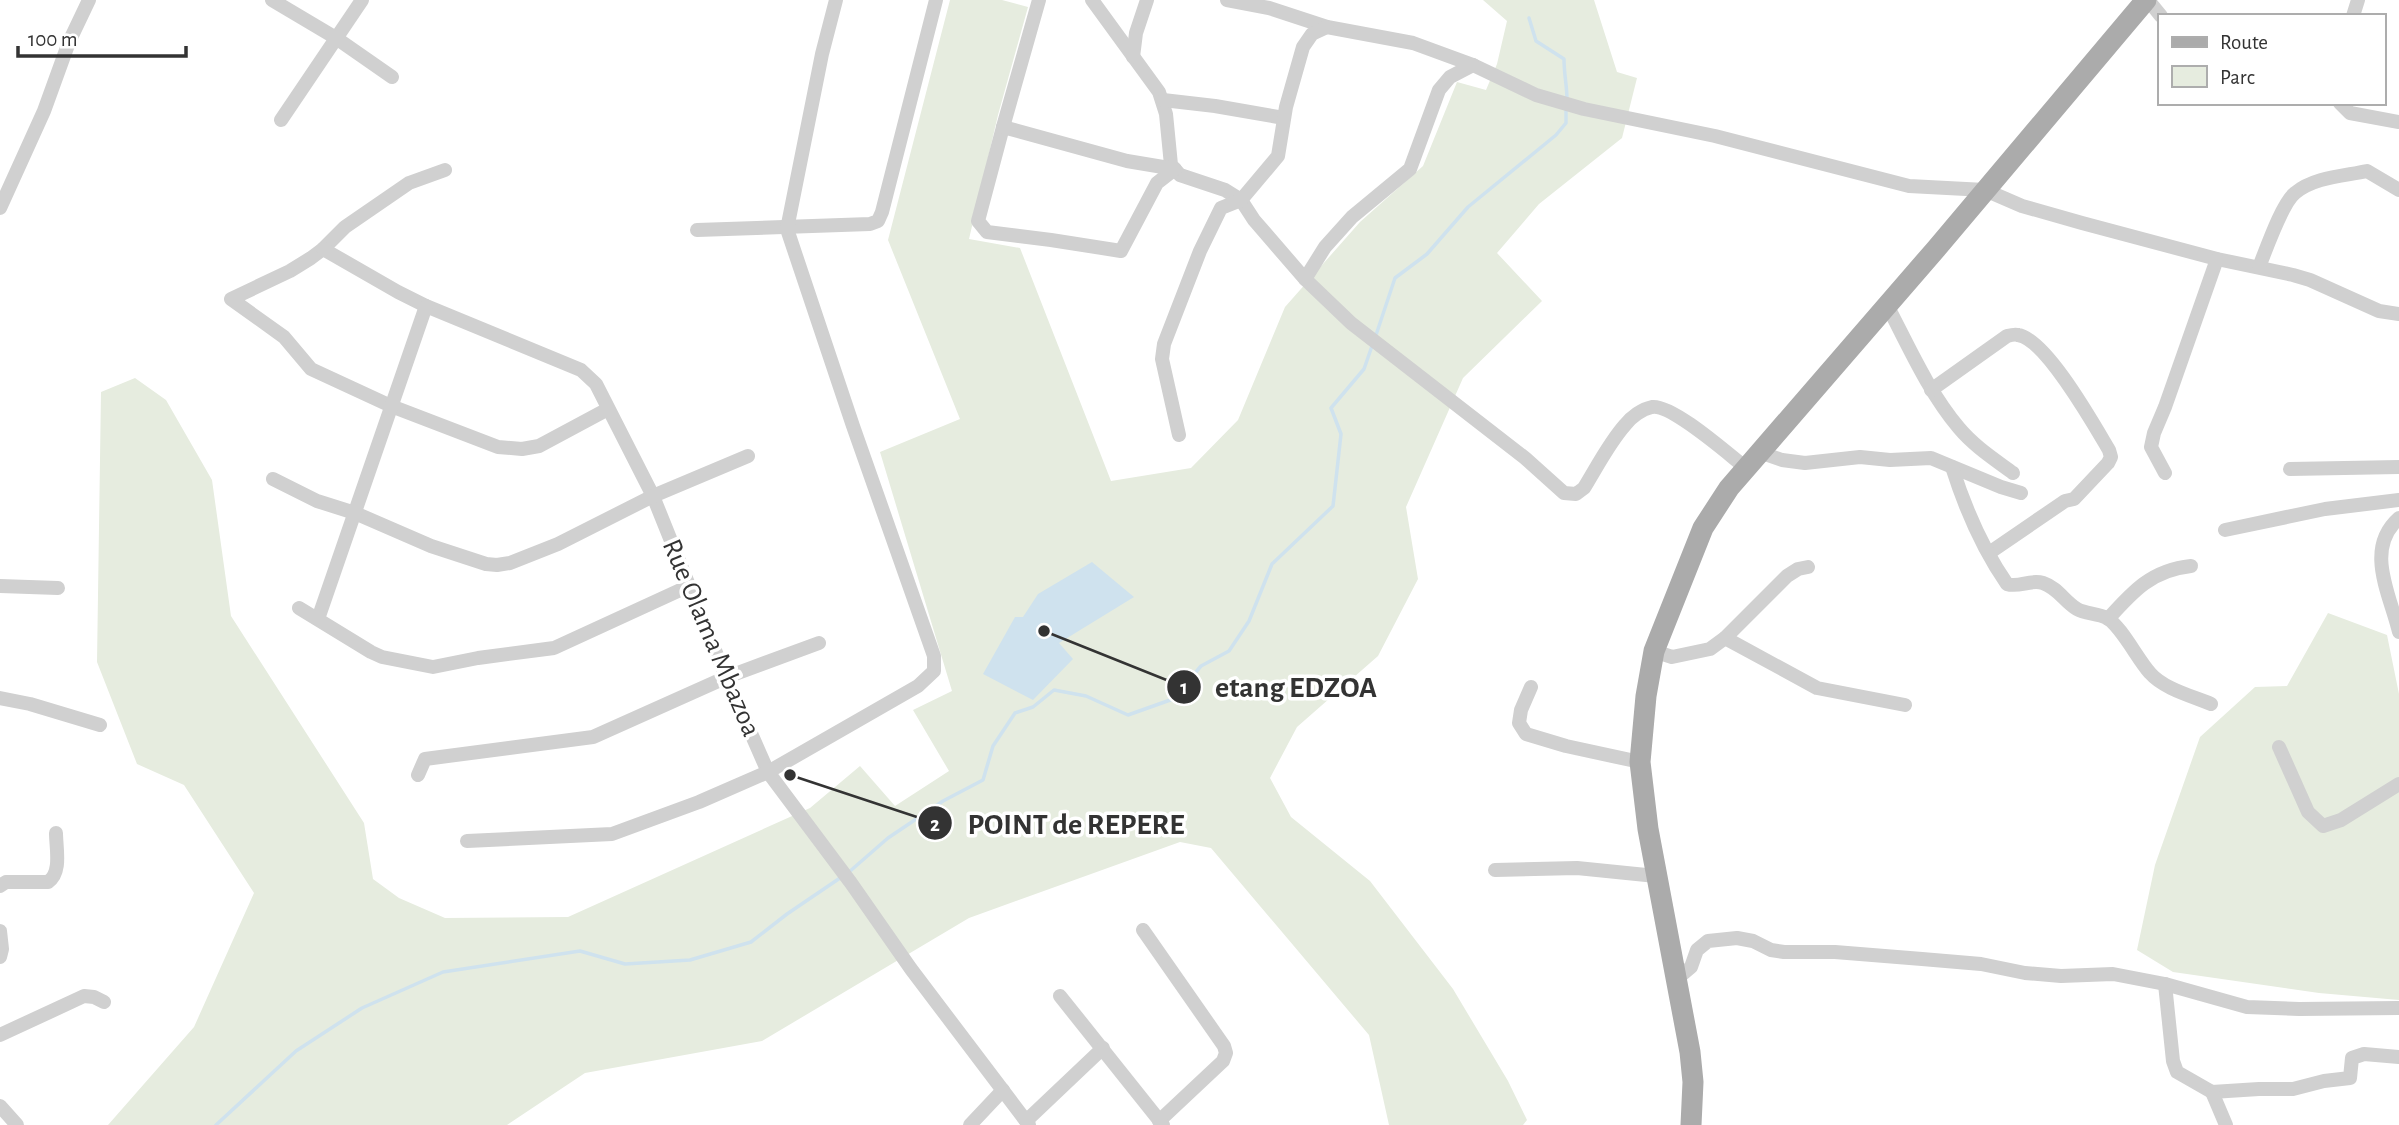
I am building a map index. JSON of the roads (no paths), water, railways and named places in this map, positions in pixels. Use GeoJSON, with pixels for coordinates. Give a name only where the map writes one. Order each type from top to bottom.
{"type":"FeatureCollection","features":[{"type":"Feature","properties":{"kind":"main road"},"geometry":{"type":"LineString","coordinates":[[1691,1125],[1693,1083],[1678,978],[1648,829],[1640,762],[1646,696],[1654,651],[1686,565],[1703,528],[1728,488],[2147,0]]}},
{"type":"Feature","properties":{"kind":"street"},"geometry":{"type":"LineString","coordinates":[[0,208],[89,0]]}},
{"type":"Feature","properties":{"kind":"street"},"geometry":{"type":"LineString","coordinates":[[272,0],[337,38],[391,77]]}},
{"type":"Feature","properties":{"kind":"street"},"geometry":{"type":"LineString","coordinates":[[281,120],[362,0]]}},
{"type":"Feature","properties":{"kind":"street"},"geometry":{"type":"LineString","coordinates":[[467,841],[612,834],[699,802],[768,772],[918,686],[934,671],[934,656],[852,426],[787,229],[822,54],[836,0]]}},
{"type":"Feature","properties":{"kind":"street"},"geometry":{"type":"LineString","coordinates":[[697,230],[787,229],[870,224],[878,221],[914,96],[936,0]]}},
{"type":"Feature","properties":{"kind":"street"},"geometry":{"type":"LineString","coordinates":[[1039,0],[978,221],[987,232],[1121,251],[1157,183],[1175,169]]}},
{"type":"Feature","properties":{"kind":"street"},"geometry":{"type":"LineString","coordinates":[[1092,0],[1159,92],[1163,100],[1171,165],[1180,175],[1225,190],[1241,200],[1254,220],[1305,279],[1351,323],[1525,458],[1564,493],[1576,494],[1584,488],[1625,424],[1638,413],[1653,407],[1668,411],[1753,460],[1805,463],[1860,457],[1890,460],[1931,458],[2021,493]]}},
{"type":"Feature","properties":{"kind":"street"},"geometry":{"type":"LineString","coordinates":[[1133,57],[1136,33],[1147,0]]}},
{"type":"Feature","properties":{"kind":"street"},"geometry":{"type":"LineString","coordinates":[[1227,0],[1268,4],[1327,27],[1413,43],[1473,65],[1536,95],[1584,109],[1715,136],[1909,186],[1985,190],[2022,206],[2217,259],[2310,280],[2379,311],[2399,314]]}},
{"type":"Feature","properties":{"kind":"street"},"geometry":{"type":"LineString","coordinates":[[2147,0],[2159,14]]}},
{"type":"Feature","properties":{"kind":"street"},"geometry":{"type":"LineString","coordinates":[[1180,435],[1162,359],[1164,344],[1200,251],[1221,208],[1241,200],[1278,156],[1284,118],[1303,47],[1312,34],[1327,27]]}},
{"type":"Feature","properties":{"kind":"street"},"geometry":{"type":"LineString","coordinates":[[1305,279],[1325,247],[1352,217],[1410,169],[1439,90],[1450,76],[1473,65]]}},
{"type":"Feature","properties":{"kind":"street"},"geometry":{"type":"LineString","coordinates":[[1163,100],[1284,118]]}},
{"type":"Feature","properties":{"kind":"street"},"geometry":{"type":"LineString","coordinates":[[2342,105],[2350,113],[2399,122]]}},
{"type":"Feature","properties":{"kind":"street"},"geometry":{"type":"LineString","coordinates":[[1003,127],[1127,161],[1175,169]]}},
{"type":"Feature","properties":{"kind":"street"},"geometry":{"type":"LineString","coordinates":[[445,170],[409,183],[345,227],[323,249],[290,271],[231,299],[284,337],[312,369],[391,406],[498,447],[522,449],[539,446],[608,410]]}},
{"type":"Feature","properties":{"kind":"street"},"geometry":{"type":"LineString","coordinates":[[2259,267],[2284,210],[2295,193],[2319,181],[2367,172],[2399,190]]}},
{"type":"Feature","properties":{"kind":"street","name":"Rue Olama Mbazoa"},"geometry":{"type":"LineString","coordinates":[[323,249],[426,306],[581,370],[596,384],[653,496],[768,772],[911,969],[1028,1123]]}},
{"type":"Feature","properties":{"kind":"street"},"geometry":{"type":"LineString","coordinates":[[2165,473],[2151,447],[2154,433],[2217,259]]}},
{"type":"Feature","properties":{"kind":"street"},"geometry":{"type":"LineString","coordinates":[[1887,305],[1931,390],[1967,436],[2013,473]]}},
{"type":"Feature","properties":{"kind":"street"},"geometry":{"type":"LineString","coordinates":[[318,619],[426,306]]}},
{"type":"Feature","properties":{"kind":"street"},"geometry":{"type":"LineString","coordinates":[[1931,390],[2007,336],[2017,334],[2040,349],[2083,404],[2109,450],[2111,457],[2108,463],[2074,499],[2065,501],[1989,553]]}},
{"type":"Feature","properties":{"kind":"street"},"geometry":{"type":"LineString","coordinates":[[273,479],[317,502],[355,513],[431,546],[497,565],[510,563],[558,544],[653,496],[748,456]]}},
{"type":"Feature","properties":{"kind":"street"},"geometry":{"type":"LineString","coordinates":[[1952,467],[1961,495],[2007,584],[2014,586],[2041,582],[2056,589],[2079,611],[2109,619],[2151,675],[2211,704]]}},
{"type":"Feature","properties":{"kind":"street"},"geometry":{"type":"LineString","coordinates":[[2290,469],[2399,467]]}},
{"type":"Feature","properties":{"kind":"street"},"geometry":{"type":"LineString","coordinates":[[2225,530],[2325,509],[2399,500]]}},
{"type":"Feature","properties":{"kind":"street"},"geometry":{"type":"LineString","coordinates":[[2399,518],[2392,524],[2380,548],[2381,566],[2399,632]]}},
{"type":"Feature","properties":{"kind":"street"},"geometry":{"type":"LineString","coordinates":[[2109,619],[2149,579],[2173,568],[2191,566]]}},
{"type":"Feature","properties":{"kind":"street"},"geometry":{"type":"LineString","coordinates":[[1654,651],[1679,657],[1710,649],[1725,638],[1787,576],[1798,569],[1808,567]]}},
{"type":"Feature","properties":{"kind":"street"},"geometry":{"type":"LineString","coordinates":[[0,586],[58,588]]}},
{"type":"Feature","properties":{"kind":"street"},"geometry":{"type":"LineString","coordinates":[[299,608],[382,657],[433,667],[554,648],[689,586]]}},
{"type":"Feature","properties":{"kind":"street"},"geometry":{"type":"LineString","coordinates":[[1725,638],[1816,688],[1905,705]]}},
{"type":"Feature","properties":{"kind":"street"},"geometry":{"type":"LineString","coordinates":[[418,775],[425,760],[593,737],[727,677],[819,643]]}},
{"type":"Feature","properties":{"kind":"street"},"geometry":{"type":"LineString","coordinates":[[1531,687],[1521,710],[1519,723],[1526,734],[1566,746],[1640,762]]}},
{"type":"Feature","properties":{"kind":"street"},"geometry":{"type":"LineString","coordinates":[[0,698],[100,725]]}},
{"type":"Feature","properties":{"kind":"street"},"geometry":{"type":"LineString","coordinates":[[2278,747],[2308,812],[2323,826],[2341,820],[2399,784]]}},
{"type":"Feature","properties":{"kind":"street"},"geometry":{"type":"LineString","coordinates":[[0,886],[6,882],[48,882],[52,879],[57,870],[56,833]]}},
{"type":"Feature","properties":{"kind":"street"},"geometry":{"type":"LineString","coordinates":[[1495,870],[1577,868],[1656,876]]}},
{"type":"Feature","properties":{"kind":"street"},"geometry":{"type":"LineString","coordinates":[[1060,996],[1161,1123],[1223,1061],[1227,1053],[1143,930]]}},
{"type":"Feature","properties":{"kind":"street"},"geometry":{"type":"LineString","coordinates":[[0,931],[0,957]]}},
{"type":"Feature","properties":{"kind":"street"},"geometry":{"type":"LineString","coordinates":[[1678,978],[1691,967],[1697,950],[1708,941],[1737,938],[1753,941],[1771,950],[1835,952],[1981,964],[2025,973],[2061,976],[2113,974],[2165,984],[2247,1007],[2399,1008]]}},
{"type":"Feature","properties":{"kind":"street"},"geometry":{"type":"LineString","coordinates":[[2165,984],[2173,1061],[2177,1072],[2212,1092],[2293,1089],[2350,1077],[2352,1058],[2364,1054],[2399,1057]]}},
{"type":"Feature","properties":{"kind":"street"},"geometry":{"type":"LineString","coordinates":[[0,1035],[84,996],[94,996],[104,1002]]}},
{"type":"Feature","properties":{"kind":"street"},"geometry":{"type":"LineString","coordinates":[[1028,1123],[1103,1048]]}},
{"type":"Feature","properties":{"kind":"street"},"geometry":{"type":"LineString","coordinates":[[970,1125],[1003,1090]]}},
{"type":"Feature","properties":{"kind":"street"},"geometry":{"type":"LineString","coordinates":[[2212,1092],[2225,1125]]}},
{"type":"Feature","properties":{"kind":"street"},"geometry":{"type":"LineString","coordinates":[[0,1106],[18,1125]]}},
{"type":"Feature","properties":{"kind":"water"},"geometry":{"type":"Polygon","coordinates":[[[1092,562],[1134,597],[1059,643],[1073,659],[1033,700],[983,674],[1015,617],[1023,617],[1038,594],[1092,562]]]}},
{"type":"Feature","properties":{"kind":"waterway"},"geometry":{"type":"LineString","coordinates":[[1529,18],[1536,41],[1564,59],[1567,100]]}},
{"type":"Feature","properties":{"kind":"waterway"},"geometry":{"type":"LineString","coordinates":[[1376,335],[1395,278],[1427,254],[1468,207],[1556,135],[1566,123],[1566,108]]}},
{"type":"Feature","properties":{"kind":"waterway"},"geometry":{"type":"LineString","coordinates":[[849,872],[888,838],[943,801],[983,780],[993,746],[1015,713],[1033,707],[1054,690],[1086,696],[1128,715],[1173,699],[1201,666],[1229,651],[1249,621],[1272,564],[1333,506],[1341,434],[1331,408],[1364,369],[1372,346]]}},
{"type":"Feature","properties":{"kind":"waterway"},"geometry":{"type":"LineString","coordinates":[[216,1125],[296,1051],[362,1008],[443,972],[580,951],[625,964],[690,960],[751,942],[843,876]]}},
{"type":"Feature","properties":{"kind":"place","name":"etang EDZOA"},"geometry":{"type":"Point","coordinates":[1044,631]}},
{"type":"Feature","properties":{"kind":"place","name":"POINT de REPERE"},"geometry":{"type":"Point","coordinates":[790,775]}}]}
